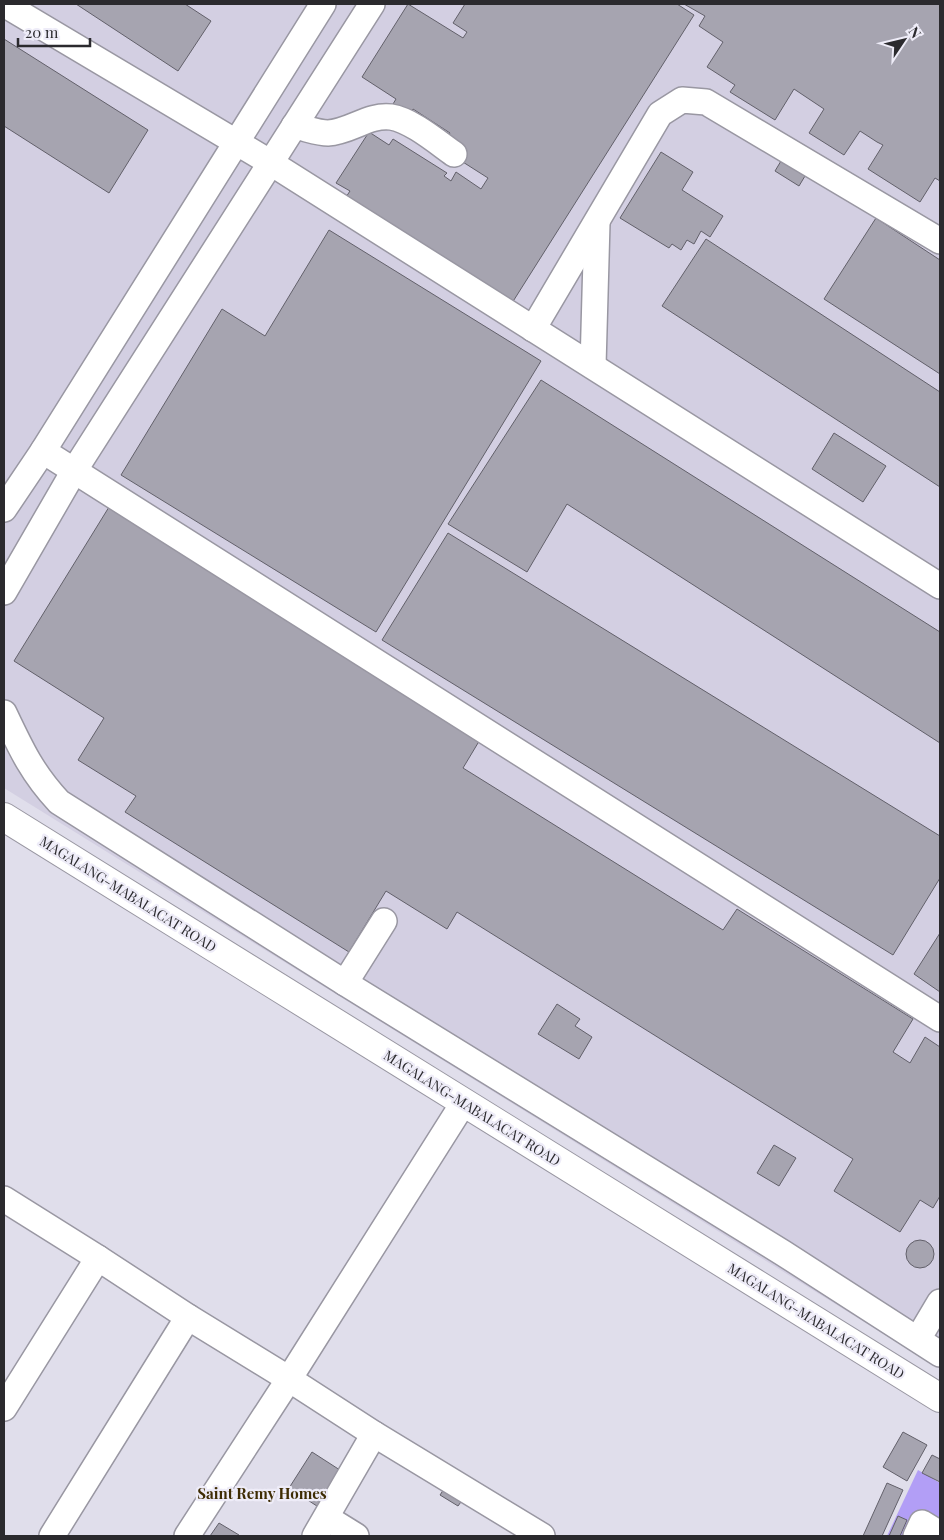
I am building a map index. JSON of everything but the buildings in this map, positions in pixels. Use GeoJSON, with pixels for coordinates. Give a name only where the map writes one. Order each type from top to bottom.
{"type":"FeatureCollection","features":[{"type":"Feature","properties":{"kind":"main road","name":"MAGALANG-MABALACAT ROAD"},"geometry":{"type":"LineString","coordinates":[[4,817],[940,1398]]}},
{"type":"Feature","properties":{"kind":"street"},"geometry":{"type":"LineString","coordinates":[[4,4],[270,163],[940,586]]}},
{"type":"Feature","properties":{"kind":"street"},"geometry":{"type":"LineString","coordinates":[[4,509],[323,4]]}},
{"type":"Feature","properties":{"kind":"street"},"geometry":{"type":"LineString","coordinates":[[4,592],[74,471],[372,4]]}},
{"type":"Feature","properties":{"kind":"street"},"geometry":{"type":"LineString","coordinates":[[533,328],[660,114],[682,100],[706,102],[940,241]]}},
{"type":"Feature","properties":{"kind":"street"},"geometry":{"type":"LineString","coordinates":[[294,126],[328,133],[349,128],[379,116],[393,117],[412,126],[454,154]]}},
{"type":"Feature","properties":{"kind":"street"},"geometry":{"type":"LineString","coordinates":[[593,366],[597,220]]}},
{"type":"Feature","properties":{"kind":"street"},"geometry":{"type":"LineString","coordinates":[[42,451],[940,1019]]}},
{"type":"Feature","properties":{"kind":"street"},"geometry":{"type":"LineString","coordinates":[[4,714],[27,761],[43,785],[60,802],[345,983],[784,1253],[940,1354]]}},
{"type":"Feature","properties":{"kind":"street"},"geometry":{"type":"LineString","coordinates":[[345,983],[384,921]]}},
{"type":"Feature","properties":{"kind":"street"},"geometry":{"type":"LineString","coordinates":[[187,1536],[289,1379],[464,1102]]}},
{"type":"Feature","properties":{"kind":"street"},"geometry":{"type":"LineString","coordinates":[[4,1198],[374,1434],[542,1536]]}},
{"type":"Feature","properties":{"kind":"street"},"geometry":{"type":"LineString","coordinates":[[4,1408],[98,1258]]}},
{"type":"Feature","properties":{"kind":"street"},"geometry":{"type":"LineString","coordinates":[[918,1339],[940,1302]]}},
{"type":"Feature","properties":{"kind":"street"},"geometry":{"type":"LineString","coordinates":[[52,1536],[188,1317]]}},
{"type":"Feature","properties":{"kind":"street"},"geometry":{"type":"LineString","coordinates":[[356,1536],[321,1527],[374,1434]]}},
{"type":"Feature","properties":{"kind":"street"},"geometry":{"type":"LineString","coordinates":[[916,1536],[922,1522],[940,1534]]}},
{"type":"Feature","properties":{"kind":"shaded area"},"geometry":{"type":"Polygon","coordinates":[[[4,4],[940,4],[940,1369],[4,788],[4,4]]]}},
{"type":"Feature","properties":{"kind":"shaded area"},"geometry":{"type":"Polygon","coordinates":[[[918,1470],[940,1483],[940,1536],[887,1536],[918,1470]]]}},
{"type":"Feature","properties":{"kind":"district","name":"Saint Remy Homes"},"geometry":{"type":"Point","coordinates":[262,1494]}}]}
